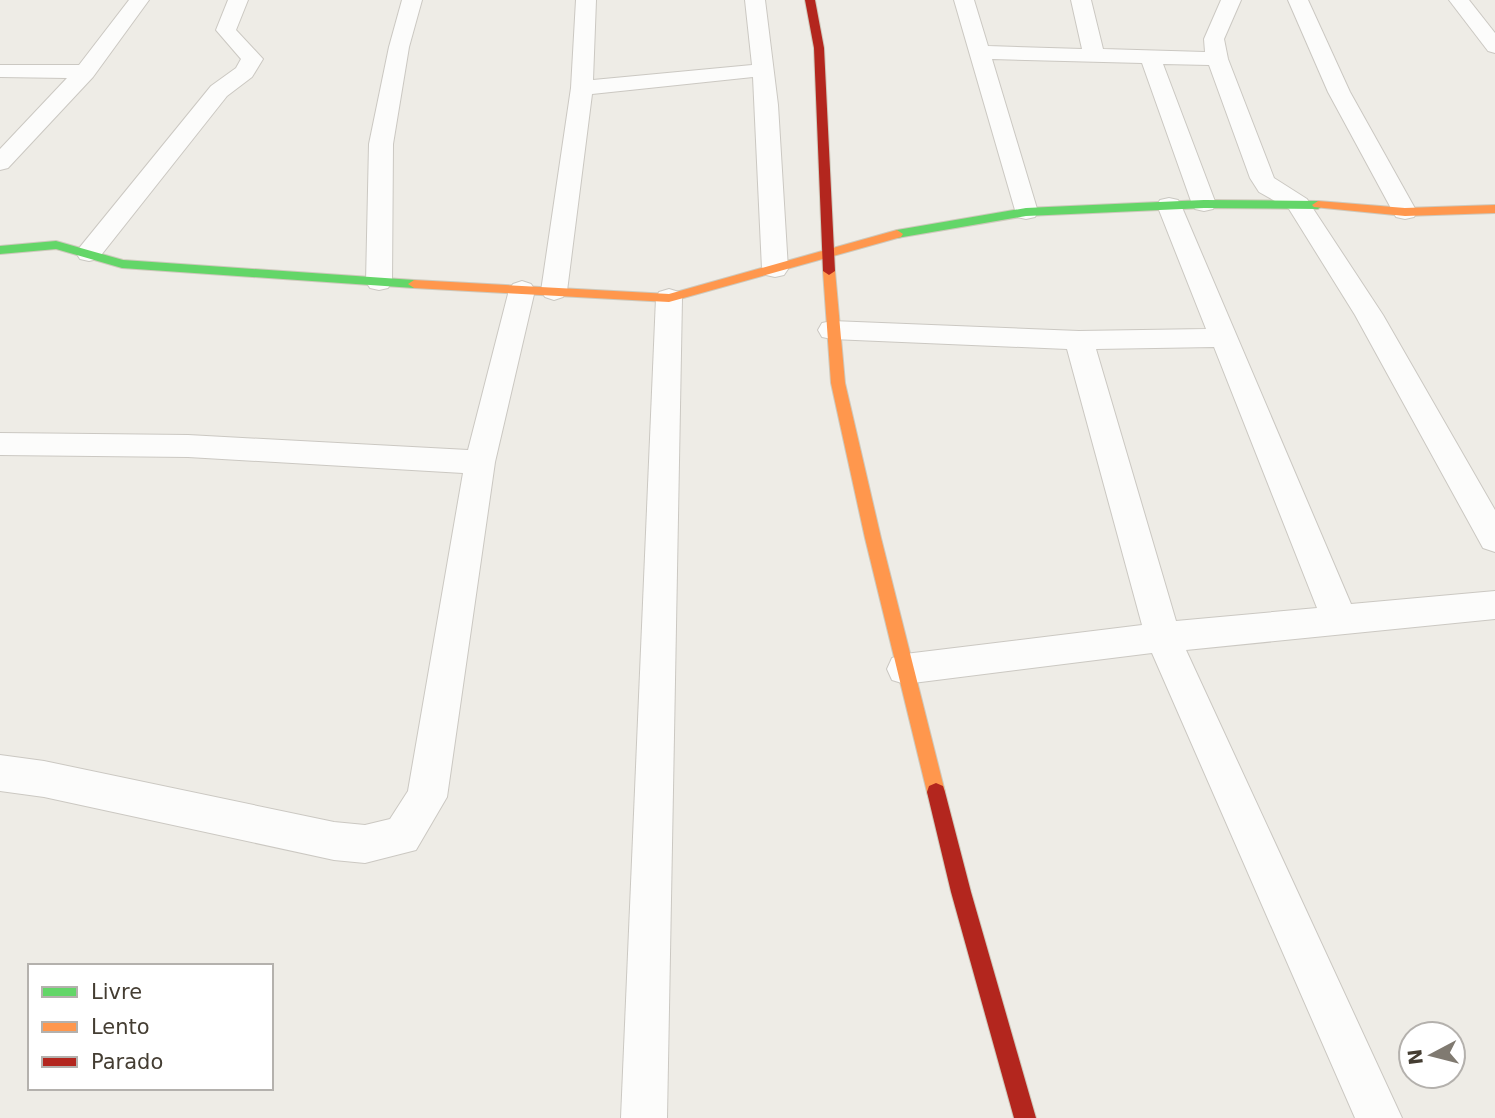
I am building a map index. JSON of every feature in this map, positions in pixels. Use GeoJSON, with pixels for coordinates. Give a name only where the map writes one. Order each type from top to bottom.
{"type":"FeatureCollection","features":[{"type":"Feature","properties":{"kind":"street"},"geometry":{"type":"LineString","coordinates":[[0,163],[85,72],[139,0]]}},
{"type":"Feature","properties":{"kind":"street"},"geometry":{"type":"LineString","coordinates":[[89,253],[219,91],[244,72],[252,59],[247,49],[232,41],[226,30],[238,0]]}},
{"type":"Feature","properties":{"kind":"street"},"geometry":{"type":"LineString","coordinates":[[379,282],[381,144],[412,0]]}},
{"type":"Feature","properties":{"kind":"street"},"geometry":{"type":"LineString","coordinates":[[554,291],[582,88],[586,0]]}},
{"type":"Feature","properties":{"kind":"street"},"geometry":{"type":"LineString","coordinates":[[755,0],[767,105],[775,269]]}},
{"type":"Feature","properties":{"kind":"street"},"geometry":{"type":"LineString","coordinates":[[810,0],[819,48],[832,330],[838,383],[961,892],[1025,1118]]}},
{"type":"Feature","properties":{"kind":"street"},"geometry":{"type":"LineString","coordinates":[[964,0],[1026,212]]}},
{"type":"Feature","properties":{"kind":"street"},"geometry":{"type":"LineString","coordinates":[[1081,0],[1094,56]]}},
{"type":"Feature","properties":{"kind":"street"},"geometry":{"type":"LineString","coordinates":[[1231,0],[1214,39],[1217,59],[1262,178],[1268,187],[1298,204],[1369,315],[1495,539]]}},
{"type":"Feature","properties":{"kind":"street"},"geometry":{"type":"LineString","coordinates":[[1298,0],[1339,92],[1405,212]]}},
{"type":"Feature","properties":{"kind":"street"},"geometry":{"type":"LineString","coordinates":[[1459,0],[1491,36]]}},
{"type":"Feature","properties":{"kind":"street"},"geometry":{"type":"LineString","coordinates":[[979,52],[1217,59]]}},
{"type":"Feature","properties":{"kind":"street"},"geometry":{"type":"LineString","coordinates":[[1150,57],[1204,204]]}},
{"type":"Feature","properties":{"kind":"street"},"geometry":{"type":"LineString","coordinates":[[582,88],[763,70]]}},
{"type":"Feature","properties":{"kind":"street"},"geometry":{"type":"LineString","coordinates":[[0,71],[85,72]]}},
{"type":"Feature","properties":{"kind":"street"},"geometry":{"type":"LineString","coordinates":[[0,250],[56,245],[122,264],[669,298],[890,235],[1026,212],[1204,204],[1298,204],[1405,212],[1495,209]]}},
{"type":"Feature","properties":{"kind":"street"},"geometry":{"type":"LineString","coordinates":[[1169,205],[1339,618]]}},
{"type":"Feature","properties":{"kind":"street"},"geometry":{"type":"LineString","coordinates":[[0,773],[44,779],[334,841],[365,844],[402,836],[427,797],[480,462],[522,290]]}},
{"type":"Feature","properties":{"kind":"street"},"geometry":{"type":"LineString","coordinates":[[644,1118],[669,298]]}},
{"type":"Feature","properties":{"kind":"street"},"geometry":{"type":"LineString","coordinates":[[832,330],[1079,340],[1222,338]]}},
{"type":"Feature","properties":{"kind":"street"},"geometry":{"type":"LineString","coordinates":[[1079,340],[1163,637],[1379,1118]]}},
{"type":"Feature","properties":{"kind":"street"},"geometry":{"type":"LineString","coordinates":[[0,444],[188,446],[480,462]]}},
{"type":"Feature","properties":{"kind":"street"},"geometry":{"type":"LineString","coordinates":[[905,669],[1163,637],[1495,605]]}},
{"type":"Feature","properties":{"kind":"traffic: fast"},"geometry":{"type":"LineString","coordinates":[[897,234],[1026,212],[1204,204],[1318,205]]}},
{"type":"Feature","properties":{"kind":"traffic: fast"},"geometry":{"type":"LineString","coordinates":[[0,250],[56,245],[122,264],[414,284]]}},
{"type":"Feature","properties":{"kind":"traffic: slow"},"geometry":{"type":"LineString","coordinates":[[1318,205],[1405,212],[1495,209]]}},
{"type":"Feature","properties":{"kind":"traffic: slow"},"geometry":{"type":"LineString","coordinates":[[414,284],[669,298],[897,234]]}},
{"type":"Feature","properties":{"kind":"traffic: slow"},"geometry":{"type":"LineString","coordinates":[[829,271],[838,383],[936,792]]}},
{"type":"Feature","properties":{"kind":"traffic: jam"},"geometry":{"type":"LineString","coordinates":[[810,0],[819,48],[829,271]]}},
{"type":"Feature","properties":{"kind":"traffic: jam"},"geometry":{"type":"LineString","coordinates":[[936,792],[961,892],[1025,1118]]}}]}
